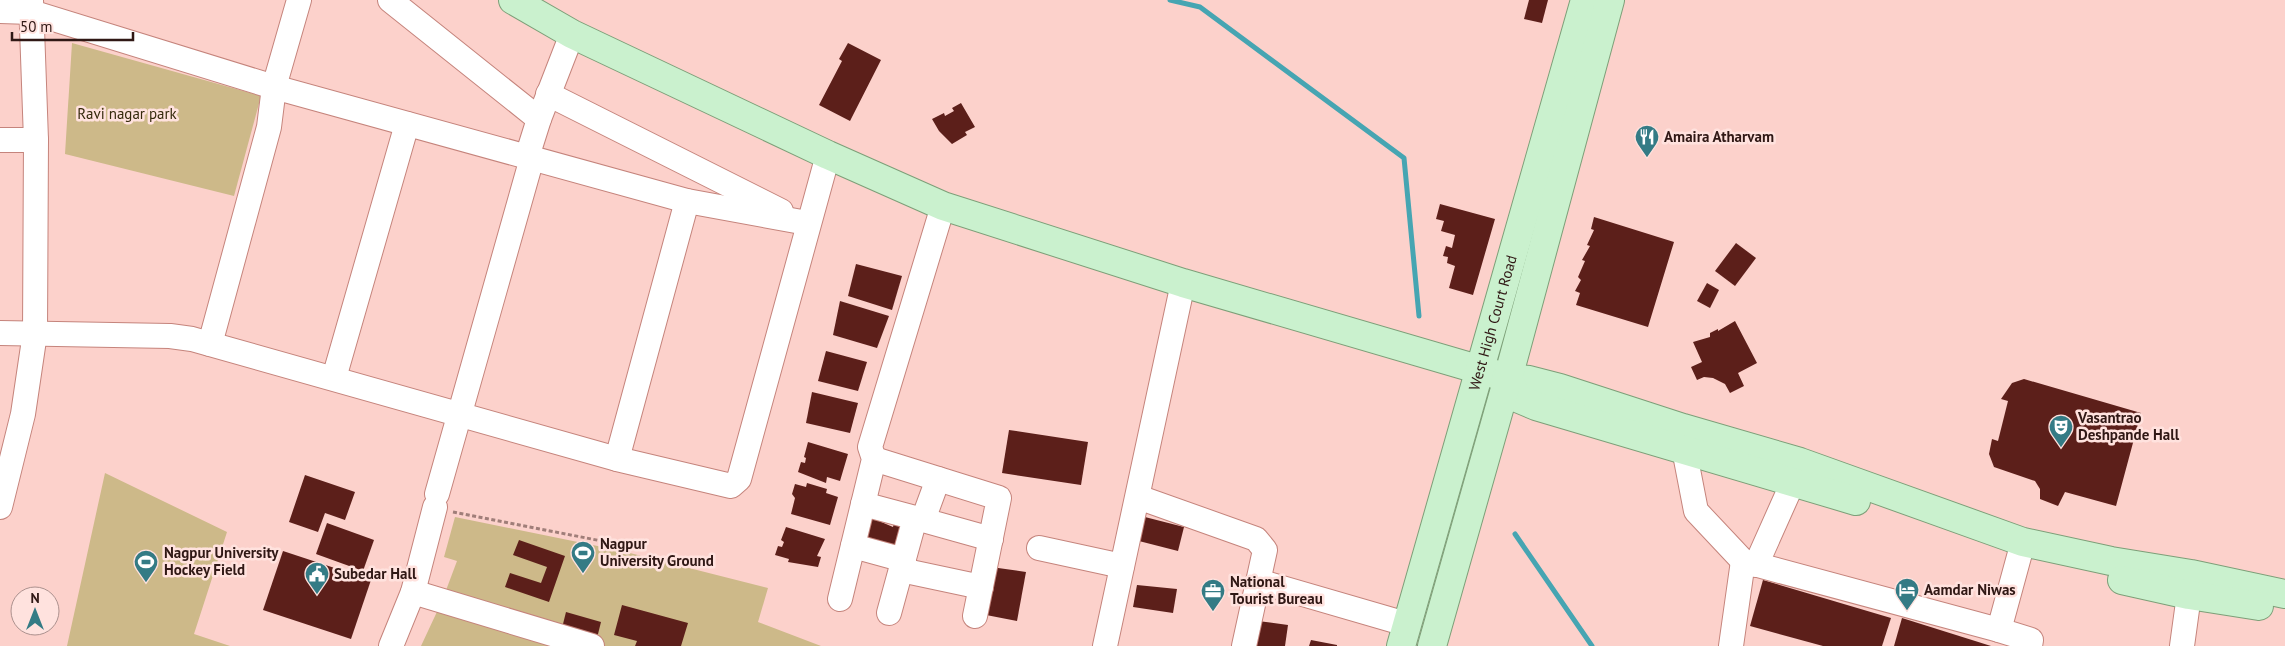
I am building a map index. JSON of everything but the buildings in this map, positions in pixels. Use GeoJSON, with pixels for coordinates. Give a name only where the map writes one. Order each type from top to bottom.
{"type":"FeatureCollection","features":[{"type":"Feature","properties":{"kind":"main road"},"geometry":{"type":"LineString","coordinates":[[513,0],[572,34],[828,155],[943,206],[1183,283],[1508,378],[1529,380],[1560,388],[1684,428],[1800,462],[2022,549]]}},
{"type":"Feature","properties":{"kind":"main road","name":"West High Court Road"},"geometry":{"type":"LineString","coordinates":[[1404,635],[1585,0]]}},
{"type":"Feature","properties":{"kind":"main road","name":"West High Court Road"},"geometry":{"type":"LineString","coordinates":[[1432,646],[1508,378],[1610,0]]}},
{"type":"Feature","properties":{"kind":"main road"},"geometry":{"type":"LineString","coordinates":[[1508,378],[1517,398],[1536,406],[2022,549],[2109,569],[2189,595],[2285,610]]}},
{"type":"Feature","properties":{"kind":"main road"},"geometry":{"type":"LineString","coordinates":[[2109,569],[2191,574],[2285,594]]}},
{"type":"Feature","properties":{"kind":"street"},"geometry":{"type":"LineString","coordinates":[[210,344],[269,127],[274,87],[299,0]]}},
{"type":"Feature","properties":{"kind":"street"},"geometry":{"type":"LineString","coordinates":[[390,0],[539,119]]}},
{"type":"Feature","properties":{"kind":"street"},"geometry":{"type":"LineString","coordinates":[[0,507],[23,414],[35,333],[36,140],[31,6]]}},
{"type":"Feature","properties":{"kind":"street"},"geometry":{"type":"LineString","coordinates":[[0,11],[31,6],[274,87],[687,201],[802,222]]}},
{"type":"Feature","properties":{"kind":"street"},"geometry":{"type":"LineString","coordinates":[[391,646],[413,592],[539,119],[572,34]]}},
{"type":"Feature","properties":{"kind":"street"},"geometry":{"type":"LineString","coordinates":[[548,94],[802,222]]}},
{"type":"Feature","properties":{"kind":"street"},"geometry":{"type":"LineString","coordinates":[[334,378],[407,124]]}},
{"type":"Feature","properties":{"kind":"street"},"geometry":{"type":"LineString","coordinates":[[0,140],[36,140]]}},
{"type":"Feature","properties":{"kind":"street"},"geometry":{"type":"LineString","coordinates":[[0,333],[170,336],[192,339],[617,459],[731,486],[739,479],[802,222],[828,155]]}},
{"type":"Feature","properties":{"kind":"street"},"geometry":{"type":"LineString","coordinates":[[617,459],[687,201]]}},
{"type":"Feature","properties":{"kind":"street"},"geometry":{"type":"LineString","coordinates":[[840,599],[874,459],[870,447],[943,206]]}},
{"type":"Feature","properties":{"kind":"street"},"geometry":{"type":"LineString","coordinates":[[1105,646],[1183,283]]}},
{"type":"Feature","properties":{"kind":"street"},"geometry":{"type":"LineString","coordinates":[[1684,449],[1696,511],[1750,563],[1998,630],[2030,640],[2030,646]]}},
{"type":"Feature","properties":{"kind":"street"},"geometry":{"type":"LineString","coordinates":[[874,459],[999,498],[974,616]]}},
{"type":"Feature","properties":{"kind":"street"},"geometry":{"type":"LineString","coordinates":[[889,613],[902,565],[919,519],[938,479]]}},
{"type":"Feature","properties":{"kind":"street"},"geometry":{"type":"LineString","coordinates":[[1731,646],[1750,563],[1794,482]]}},
{"type":"Feature","properties":{"kind":"street"},"geometry":{"type":"LineString","coordinates":[[1138,497],[1256,539],[1265,550],[1244,646]]}},
{"type":"Feature","properties":{"kind":"street"},"geometry":{"type":"LineString","coordinates":[[863,504],[991,539]]}},
{"type":"Feature","properties":{"kind":"street"},"geometry":{"type":"LineString","coordinates":[[853,546],[902,565],[980,587]]}},
{"type":"Feature","properties":{"kind":"street"},"geometry":{"type":"LineString","coordinates":[[1040,548],[1122,566]]}},
{"type":"Feature","properties":{"kind":"street"},"geometry":{"type":"LineString","coordinates":[[1998,630],[2022,549]]}},
{"type":"Feature","properties":{"kind":"street"},"geometry":{"type":"LineString","coordinates":[[1258,581],[1404,635]]}},
{"type":"Feature","properties":{"kind":"street"},"geometry":{"type":"LineString","coordinates":[[413,592],[592,646]]}},
{"type":"Feature","properties":{"kind":"street"},"geometry":{"type":"LineString","coordinates":[[2182,646],[2189,595]]}},
{"type":"Feature","properties":{"kind":"path"},"geometry":{"type":"LineString","coordinates":[[436,500],[471,517],[612,543]]}},
{"type":"Feature","properties":{"kind":"green space","name":"Ravi nagar park"},"geometry":{"type":"Polygon","coordinates":[[[72,43],[261,96],[234,196],[65,154],[72,43]]]}},
{"type":"Feature","properties":{"kind":"green space","name":"Nagpur University Hockey Field"},"geometry":{"type":"Polygon","coordinates":[[[105,473],[227,532],[194,634],[230,646],[67,646],[105,473]]]}},
{"type":"Feature","properties":{"kind":"green space","name":"Nagpur University Ground"},"geometry":{"type":"Polygon","coordinates":[[[455,517],[622,551],[768,588],[758,622],[821,646],[421,646],[442,601],[457,561],[444,557],[455,517]]]}},
{"type":"Feature","properties":{"kind":"waterway"},"geometry":{"type":"LineString","coordinates":[[1170,0],[1200,7],[1404,158],[1419,316]]}},
{"type":"Feature","properties":{"kind":"waterway"},"geometry":{"type":"LineString","coordinates":[[1515,534],[1592,646]]}},
{"type":"Feature","properties":{"kind":"place","name":"Amaira Atharvam"},"geometry":{"type":"Point","coordinates":[1647,158]}},
{"type":"Feature","properties":{"kind":"place","name":"Vasantrao Deshpande Hall"},"geometry":{"type":"Point","coordinates":[2061,448]}},
{"type":"Feature","properties":{"kind":"place","name":"Nagpur University Ground"},"geometry":{"type":"Point","coordinates":[583,574]}},
{"type":"Feature","properties":{"kind":"place","name":"Nagpur University Hockey Field"},"geometry":{"type":"Point","coordinates":[146,583]}},
{"type":"Feature","properties":{"kind":"place","name":"Subedar Hall"},"geometry":{"type":"Point","coordinates":[317,595]}},
{"type":"Feature","properties":{"kind":"place","name":"Aamdar Niwas"},"geometry":{"type":"Point","coordinates":[1907,611]}},
{"type":"Feature","properties":{"kind":"place","name":"National Tourist Bureau"},"geometry":{"type":"Point","coordinates":[1213,612]}}]}
